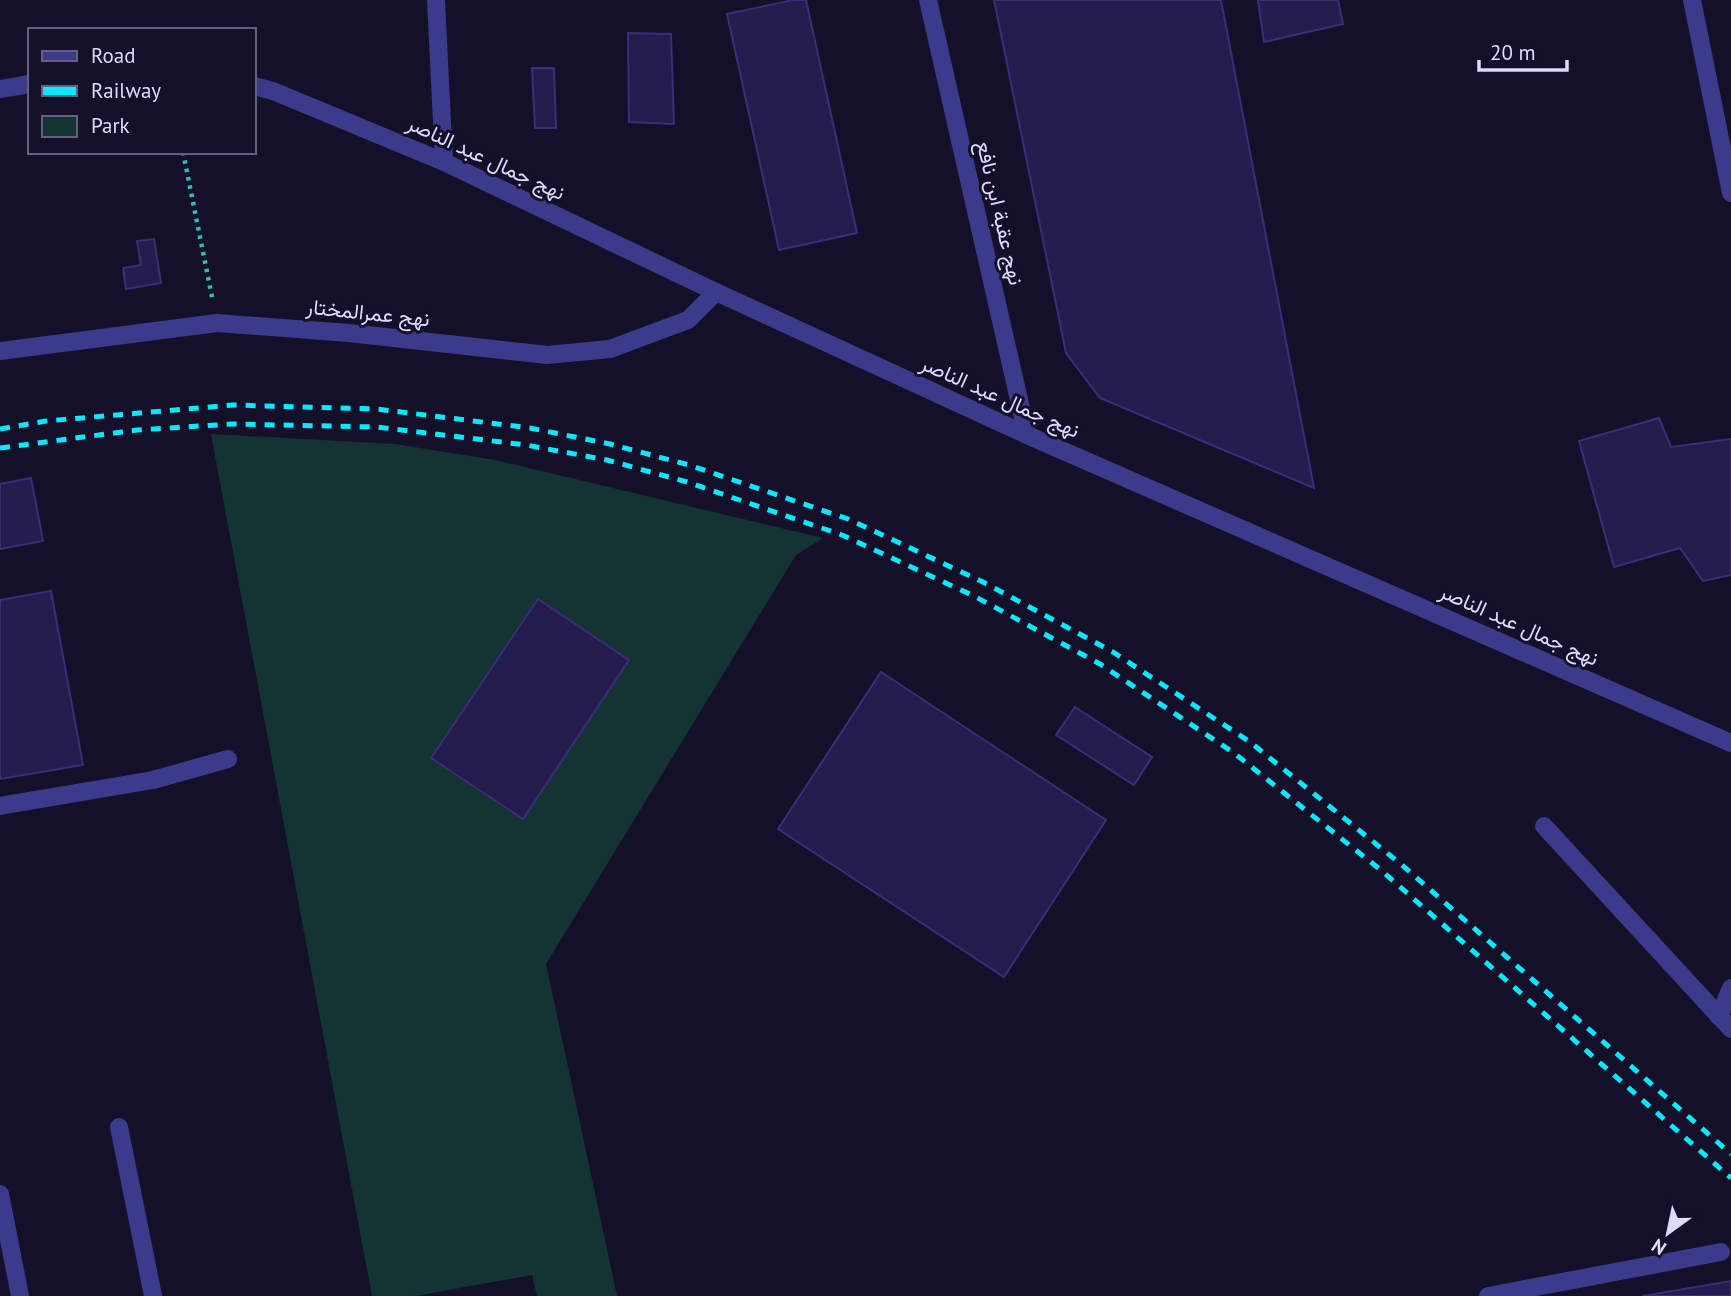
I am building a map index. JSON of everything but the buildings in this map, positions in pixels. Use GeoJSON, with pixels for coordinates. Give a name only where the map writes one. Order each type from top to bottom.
{"type":"FeatureCollection","features":[{"type":"Feature","properties":{"kind":"street"},"geometry":{"type":"LineString","coordinates":[[436,0],[444,162]]}},
{"type":"Feature","properties":{"kind":"street","name":"نهج عقبة ابن نافع"},"geometry":{"type":"LineString","coordinates":[[928,0],[1027,435]]}},
{"type":"Feature","properties":{"kind":"street"},"geometry":{"type":"LineString","coordinates":[[1692,0],[1731,194]]}},
{"type":"Feature","properties":{"kind":"street"},"geometry":{"type":"LineString","coordinates":[[0,89],[28,83]]}},
{"type":"Feature","properties":{"kind":"street","name":"نهج جمال عبد الناصر"},"geometry":{"type":"LineString","coordinates":[[256,87],[273,91],[444,162],[716,292],[1027,435],[1731,743]]}},
{"type":"Feature","properties":{"kind":"street","name":"نهج عمرالمختار"},"geometry":{"type":"LineString","coordinates":[[0,351],[217,323],[349,333],[547,355],[610,349],[688,320],[716,292]]}},
{"type":"Feature","properties":{"kind":"street"},"geometry":{"type":"LineString","coordinates":[[0,806],[153,780],[228,760]]}},
{"type":"Feature","properties":{"kind":"street"},"geometry":{"type":"LineString","coordinates":[[1544,826],[1725,1023]]}},
{"type":"Feature","properties":{"kind":"street"},"geometry":{"type":"LineString","coordinates":[[1725,1023],[1731,988]]}},
{"type":"Feature","properties":{"kind":"street"},"geometry":{"type":"LineString","coordinates":[[119,1127],[153,1296]]}},
{"type":"Feature","properties":{"kind":"street"},"geometry":{"type":"LineString","coordinates":[[0,1194],[20,1296]]}},
{"type":"Feature","properties":{"kind":"street"},"geometry":{"type":"LineString","coordinates":[[1488,1296],[1721,1252]]}},
{"type":"Feature","properties":{"kind":"path"},"geometry":{"type":"LineString","coordinates":[[183,154],[217,323]]}},
{"type":"Feature","properties":{"kind":"green space"},"geometry":{"type":"Polygon","coordinates":[[[211,434],[395,444],[495,460],[823,538],[796,555],[546,964],[617,1296],[537,1296],[532,1275],[415,1296],[372,1296],[211,434]]]}},
{"type":"Feature","properties":{"kind":"railway"},"geometry":{"type":"LineString","coordinates":[[0,429],[46,421],[233,405],[377,409],[530,428],[610,444],[689,465],[848,519],[981,581],[1113,652],[1250,742],[1402,865],[1731,1154]]}},
{"type":"Feature","properties":{"kind":"railway"},"geometry":{"type":"LineString","coordinates":[[0,448],[137,430],[232,424],[377,427],[526,445],[607,460],[687,482],[842,535],[974,596],[1100,664],[1234,753],[1382,871],[1731,1178]]}}]}
